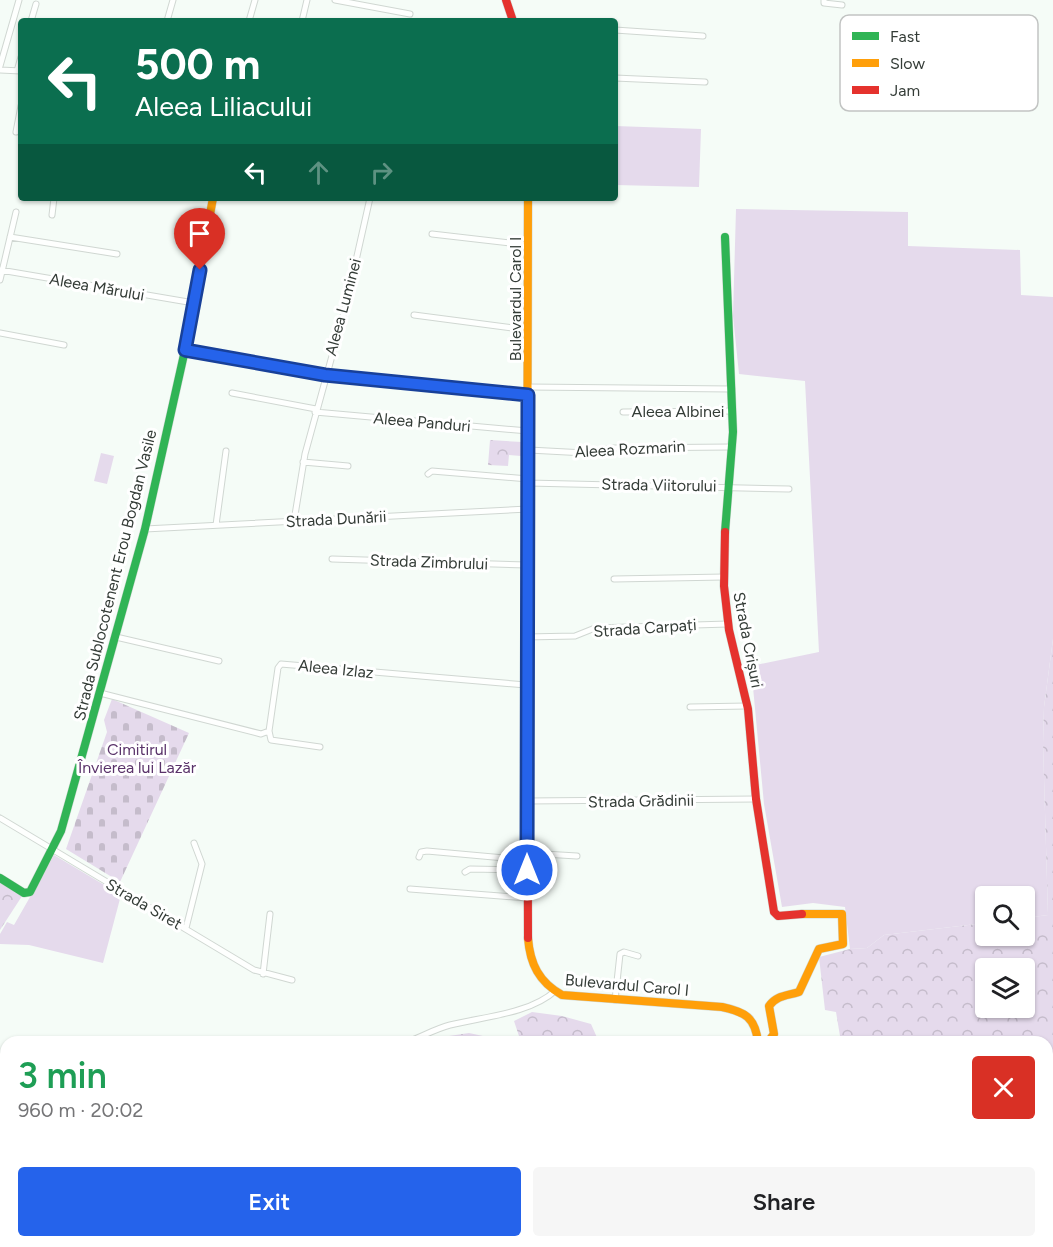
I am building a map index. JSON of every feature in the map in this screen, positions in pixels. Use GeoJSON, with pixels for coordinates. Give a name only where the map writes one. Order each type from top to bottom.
{"type":"FeatureCollection","features":[{"type":"Feature","properties":{"kind":"street"},"geometry":{"type":"LineString","coordinates":[[18,71],[0,68],[19,0]]}},
{"type":"Feature","properties":{"kind":"street"},"geometry":{"type":"LineString","coordinates":[[167,18],[173,0]]}},
{"type":"Feature","properties":{"kind":"street"},"geometry":{"type":"LineString","coordinates":[[250,18],[255,0]]}},
{"type":"Feature","properties":{"kind":"street"},"geometry":{"type":"LineString","coordinates":[[303,18],[307,0]]}},
{"type":"Feature","properties":{"kind":"street"},"geometry":{"type":"LineString","coordinates":[[335,0],[410,14]]}},
{"type":"Feature","properties":{"kind":"street"},"geometry":{"type":"LineString","coordinates":[[506,0],[512,18]]}},
{"type":"Feature","properties":{"kind":"street"},"geometry":{"type":"LineString","coordinates":[[824,0],[824,3],[842,5]]}},
{"type":"Feature","properties":{"kind":"street"},"geometry":{"type":"LineString","coordinates":[[33,18],[36,4]]}},
{"type":"Feature","properties":{"kind":"street"},"geometry":{"type":"LineString","coordinates":[[618,30],[703,36]]}},
{"type":"Feature","properties":{"kind":"street"},"geometry":{"type":"LineString","coordinates":[[618,78],[705,82]]}},
{"type":"Feature","properties":{"kind":"street"},"geometry":{"type":"LineString","coordinates":[[16,132],[18,122]]}},
{"type":"Feature","properties":{"kind":"street"},"geometry":{"type":"LineString","coordinates":[[52,215],[54,201]]}},
{"type":"Feature","properties":{"kind":"street","name":"Strada Sublocotenent Erou Bogdan Vasile"},"geometry":{"type":"LineString","coordinates":[[0,878],[27,894],[61,831],[145,529],[185,350],[212,201]]}},
{"type":"Feature","properties":{"kind":"street","name":"Aleea Luminei"},"geometry":{"type":"LineString","coordinates":[[294,521],[303,462],[346,305],[369,201]]}},
{"type":"Feature","properties":{"kind":"street","name":"Bulevardul Carol I"},"geometry":{"type":"LineString","coordinates":[[528,201],[529,450],[526,685],[527,898],[531,960],[540,979],[555,992],[569,996],[733,1008],[753,1020],[758,1036]]}},
{"type":"Feature","properties":{"kind":"street"},"geometry":{"type":"LineString","coordinates":[[0,280],[16,212]]}},
{"type":"Feature","properties":{"kind":"street"},"geometry":{"type":"LineString","coordinates":[[432,234],[528,245]]}},
{"type":"Feature","properties":{"kind":"street"},"geometry":{"type":"LineString","coordinates":[[10,237],[117,254]]}},
{"type":"Feature","properties":{"kind":"street","name":"Strada Crișuri"},"geometry":{"type":"LineString","coordinates":[[725,237],[732,389],[732,447],[727,486],[724,577],[728,624],[747,706],[756,799],[775,915],[837,912],[844,916],[843,944],[819,949],[804,986],[799,992],[778,995],[769,1006],[772,1036]]}},
{"type":"Feature","properties":{"kind":"street","name":"Aleea Mărului"},"geometry":{"type":"LineString","coordinates":[[1,270],[194,303]]}},
{"type":"Feature","properties":{"kind":"street"},"geometry":{"type":"LineString","coordinates":[[414,315],[528,330]]}},
{"type":"Feature","properties":{"kind":"street"},"geometry":{"type":"LineString","coordinates":[[0,333],[64,345]]}},
{"type":"Feature","properties":{"kind":"street"},"geometry":{"type":"LineString","coordinates":[[185,350],[325,375],[528,391],[732,389]]}},
{"type":"Feature","properties":{"kind":"street","name":"Aleea Panduri"},"geometry":{"type":"LineString","coordinates":[[232,393],[316,410],[528,431]]}},
{"type":"Feature","properties":{"kind":"street","name":"Aleea Albinei"},"geometry":{"type":"LineString","coordinates":[[623,412],[732,411]]}},
{"type":"Feature","properties":{"kind":"street","name":"Aleea Rozmarin"},"geometry":{"type":"LineString","coordinates":[[529,450],[585,453],[614,448],[732,447]]}},
{"type":"Feature","properties":{"kind":"street"},"geometry":{"type":"LineString","coordinates":[[216,525],[226,451]]}},
{"type":"Feature","properties":{"kind":"street"},"geometry":{"type":"LineString","coordinates":[[303,462],[348,466]]}},
{"type":"Feature","properties":{"kind":"street","name":"Strada Viitorului"},"geometry":{"type":"LineString","coordinates":[[428,474],[432,471],[528,481],[789,489]]}},
{"type":"Feature","properties":{"kind":"street","name":"Strada Dunării"},"geometry":{"type":"LineString","coordinates":[[145,529],[528,509]]}},
{"type":"Feature","properties":{"kind":"street","name":"Strada Zimbrului"},"geometry":{"type":"LineString","coordinates":[[332,559],[527,565]]}},
{"type":"Feature","properties":{"kind":"street"},"geometry":{"type":"LineString","coordinates":[[614,579],[724,577]]}},
{"type":"Feature","properties":{"kind":"street","name":"Strada Carpați"},"geometry":{"type":"LineString","coordinates":[[526,637],[575,636],[595,628],[728,624]]}},
{"type":"Feature","properties":{"kind":"street"},"geometry":{"type":"LineString","coordinates":[[116,637],[219,661]]}},
{"type":"Feature","properties":{"kind":"street","name":"Aleea Izlaz"},"geometry":{"type":"LineString","coordinates":[[268,731],[278,668],[281,664],[526,685]]}},
{"type":"Feature","properties":{"kind":"street"},"geometry":{"type":"LineString","coordinates":[[100,693],[261,734],[268,731],[271,740],[320,747]]}},
{"type":"Feature","properties":{"kind":"street"},"geometry":{"type":"LineString","coordinates":[[690,707],[747,706]]}},
{"type":"Feature","properties":{"kind":"street","name":"Strada Grădinii"},"geometry":{"type":"LineString","coordinates":[[527,801],[756,799]]}},
{"type":"Feature","properties":{"kind":"street","name":"Strada Siret"},"geometry":{"type":"LineString","coordinates":[[0,818],[263,974],[292,980]]}},
{"type":"Feature","properties":{"kind":"street"},"geometry":{"type":"LineString","coordinates":[[186,928],[202,864],[194,843]]}},
{"type":"Feature","properties":{"kind":"street"},"geometry":{"type":"LineString","coordinates":[[419,857],[422,852],[427,851],[527,857],[577,856]]}},
{"type":"Feature","properties":{"kind":"street"},"geometry":{"type":"LineString","coordinates":[[465,872],[470,869],[527,870]]}},
{"type":"Feature","properties":{"kind":"street"},"geometry":{"type":"LineString","coordinates":[[410,889],[527,898]]}},
{"type":"Feature","properties":{"kind":"street"},"geometry":{"type":"LineString","coordinates":[[263,974],[270,914]]}},
{"type":"Feature","properties":{"kind":"street"},"geometry":{"type":"LineString","coordinates":[[615,1000],[620,954],[624,952],[638,956]]}},
{"type":"Feature","properties":{"kind":"street"},"geometry":{"type":"LineString","coordinates":[[423,1036],[452,1025],[497,1015],[544,1000],[555,992]]}},
{"type":"Feature","properties":{"kind":"green space"},"geometry":{"type":"Polygon","coordinates":[[[618,126],[701,129],[699,187],[618,185],[618,126]]]}},
{"type":"Feature","properties":{"kind":"green space"},"geometry":{"type":"Polygon","coordinates":[[[736,209],[908,212],[908,246],[1020,250],[1021,295],[1053,297],[1053,639],[1044,707],[1043,743],[1048,915],[1035,917],[1035,886],[975,886],[975,924],[884,935],[867,948],[850,949],[845,907],[813,903],[782,907],[764,804],[751,666],[819,652],[805,381],[739,374],[733,316],[736,209]]]}},
{"type":"Feature","properties":{"kind":"green space"},"geometry":{"type":"Polygon","coordinates":[[[490,440],[522,442],[521,456],[509,455],[508,466],[488,465],[490,440]]]}},
{"type":"Feature","properties":{"kind":"green space"},"geometry":{"type":"Polygon","coordinates":[[[101,453],[114,456],[107,484],[94,481],[101,453]]]}},
{"type":"Feature","properties":{"kind":"green space"},"geometry":{"type":"Polygon","coordinates":[[[1053,639],[1053,1036],[840,1036],[836,1012],[825,1010],[819,957],[850,949],[867,948],[884,935],[975,924],[975,946],[1035,946],[1035,917],[1048,915],[1043,743],[1044,707],[1053,639]]]}},
{"type":"Feature","properties":{"kind":"green space","name":"Cimitirul Învierea lui Lazăr"},"geometry":{"type":"Polygon","coordinates":[[[112,699],[189,733],[120,882],[66,849],[107,732],[104,720],[112,699]]]}},
{"type":"Feature","properties":{"kind":"green space"},"geometry":{"type":"Polygon","coordinates":[[[54,855],[121,895],[103,963],[29,945],[0,944],[0,934],[7,922],[14,925],[54,855]]]}},
{"type":"Feature","properties":{"kind":"green space"},"geometry":{"type":"Polygon","coordinates":[[[0,879],[24,893],[0,930],[0,879]]]}},
{"type":"Feature","properties":{"kind":"green space"},"geometry":{"type":"Polygon","coordinates":[[[532,1012],[562,1016],[591,1024],[596,1036],[519,1036],[514,1021],[532,1012]]]}},
{"type":"Feature","properties":{"kind":"green space"},"geometry":{"type":"Polygon","coordinates":[[[469,1033],[483,1036],[449,1036],[469,1033]]]}},
{"type":"Feature","properties":{"kind":"traffic: fast"},"geometry":{"type":"LineString","coordinates":[[725,237],[733,432],[725,532]]}},
{"type":"Feature","properties":{"kind":"traffic: fast"},"geometry":{"type":"LineString","coordinates":[[0,878],[24,893],[30,892],[61,831],[145,529],[185,350]]}},
{"type":"Feature","properties":{"kind":"traffic: slow"},"geometry":{"type":"LineString","coordinates":[[185,350],[212,201]]}},
{"type":"Feature","properties":{"kind":"traffic: slow"},"geometry":{"type":"LineString","coordinates":[[527,597],[528,201]]}},
{"type":"Feature","properties":{"kind":"traffic: slow"},"geometry":{"type":"LineString","coordinates":[[772,1036],[769,1006],[772,1002],[799,992],[819,949],[843,944],[842,914],[802,914]]}},
{"type":"Feature","properties":{"kind":"traffic: slow"},"geometry":{"type":"LineString","coordinates":[[528,938],[531,956],[537,971],[547,984],[562,995],[722,1007],[748,1017],[757,1036]]}},
{"type":"Feature","properties":{"kind":"traffic: jam"},"geometry":{"type":"LineString","coordinates":[[506,0],[512,18]]}},
{"type":"Feature","properties":{"kind":"traffic: jam"},"geometry":{"type":"LineString","coordinates":[[725,532],[724,586],[729,630],[748,709],[756,799],[774,912],[778,916],[802,914]]}},
{"type":"Feature","properties":{"kind":"traffic: jam"},"geometry":{"type":"LineString","coordinates":[[527,597],[528,938]]}},
{"type":"Feature","properties":{"kind":"route"},"geometry":{"type":"LineString","coordinates":[[200,270],[185,350],[325,375],[528,395],[527,870]]}}]}
